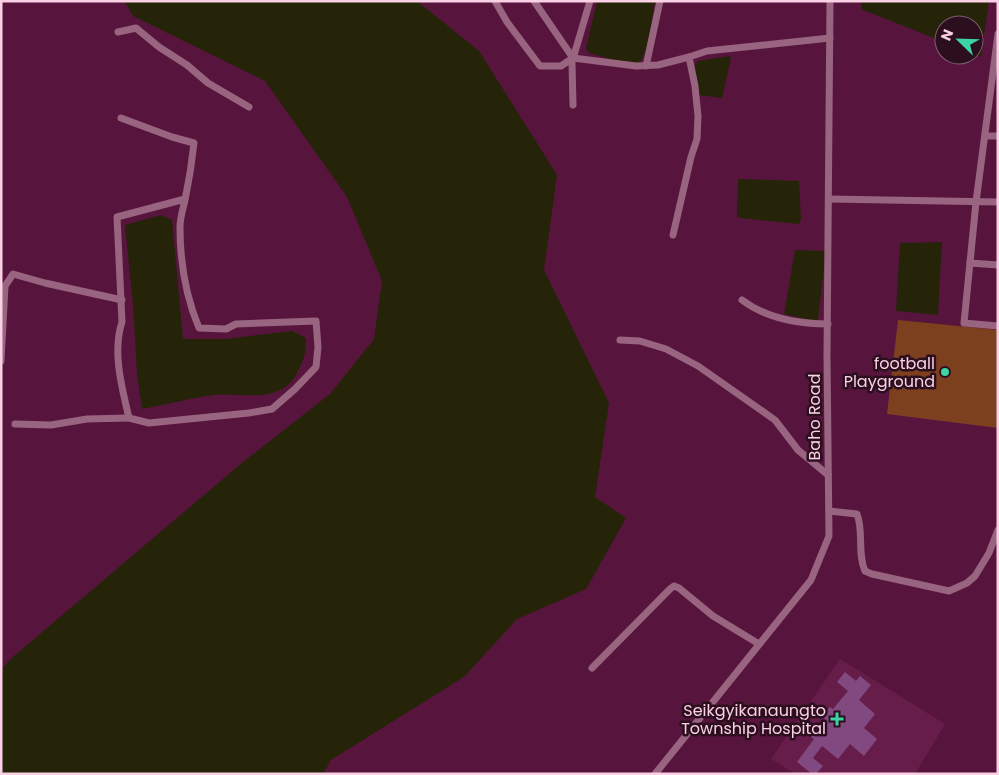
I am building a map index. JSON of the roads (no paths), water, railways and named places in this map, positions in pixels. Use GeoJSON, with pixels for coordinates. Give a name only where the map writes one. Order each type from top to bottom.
{"type":"FeatureCollection","features":[{"type":"Feature","properties":{"kind":"street"},"geometry":{"type":"LineString","coordinates":[[495,1],[513,30],[540,66],[561,66],[573,58],[646,66],[658,65],[707,51],[830,38]]}},
{"type":"Feature","properties":{"kind":"street"},"geometry":{"type":"LineString","coordinates":[[534,1],[573,58]]}},
{"type":"Feature","properties":{"kind":"street"},"geometry":{"type":"LineString","coordinates":[[573,105],[573,58],[590,1]]}},
{"type":"Feature","properties":{"kind":"street"},"geometry":{"type":"LineString","coordinates":[[646,66],[660,1]]}},
{"type":"Feature","properties":{"kind":"street","name":"Baho Road"},"geometry":{"type":"LineString","coordinates":[[655,774],[811,580],[829,536],[830,1]]}},
{"type":"Feature","properties":{"kind":"street"},"geometry":{"type":"LineString","coordinates":[[118,32],[136,28],[159,47],[187,65],[208,83],[249,107]]}},
{"type":"Feature","properties":{"kind":"street"},"geometry":{"type":"LineString","coordinates":[[998,34],[996,71],[976,202],[964,323],[998,326]]}},
{"type":"Feature","properties":{"kind":"street"},"geometry":{"type":"LineString","coordinates":[[673,235],[697,139],[698,116],[688,57]]}},
{"type":"Feature","properties":{"kind":"street"},"geometry":{"type":"LineString","coordinates":[[14,424],[51,425],[87,419],[129,418],[149,423],[249,414],[272,409],[316,367],[318,347],[316,321],[236,324],[226,329],[200,328],[192,311],[182,260],[180,225],[194,143],[121,118]]}},
{"type":"Feature","properties":{"kind":"street"},"geometry":{"type":"LineString","coordinates":[[985,136],[998,136]]}},
{"type":"Feature","properties":{"kind":"street"},"geometry":{"type":"LineString","coordinates":[[129,418],[118,359],[118,333],[122,322],[122,300],[116,217],[185,199]]}},
{"type":"Feature","properties":{"kind":"street"},"geometry":{"type":"LineString","coordinates":[[830,199],[998,202]]}},
{"type":"Feature","properties":{"kind":"street"},"geometry":{"type":"LineString","coordinates":[[970,263],[998,265]]}},
{"type":"Feature","properties":{"kind":"street"},"geometry":{"type":"LineString","coordinates":[[1,361],[3,291],[13,274],[122,300]]}},
{"type":"Feature","properties":{"kind":"street"},"geometry":{"type":"LineString","coordinates":[[742,300],[755,310],[782,318],[828,324]]}},
{"type":"Feature","properties":{"kind":"street"},"geometry":{"type":"LineString","coordinates":[[620,340],[640,341],[666,349],[698,366],[774,420],[798,450],[828,474]]}},
{"type":"Feature","properties":{"kind":"street"},"geometry":{"type":"LineString","coordinates":[[829,511],[857,514],[860,532],[860,557],[868,573],[947,591],[967,583],[976,576],[985,561],[998,530]]}},
{"type":"Feature","properties":{"kind":"street"},"geometry":{"type":"LineString","coordinates":[[592,668],[674,586],[714,616],[759,644]]}},
{"type":"Feature","properties":{"kind":"place","name":"football Playground"},"geometry":{"type":"Point","coordinates":[945,372]}},
{"type":"Feature","properties":{"kind":"place","name":"Seikgyikanaungto Township Hospital"},"geometry":{"type":"Point","coordinates":[837,719]}}]}
